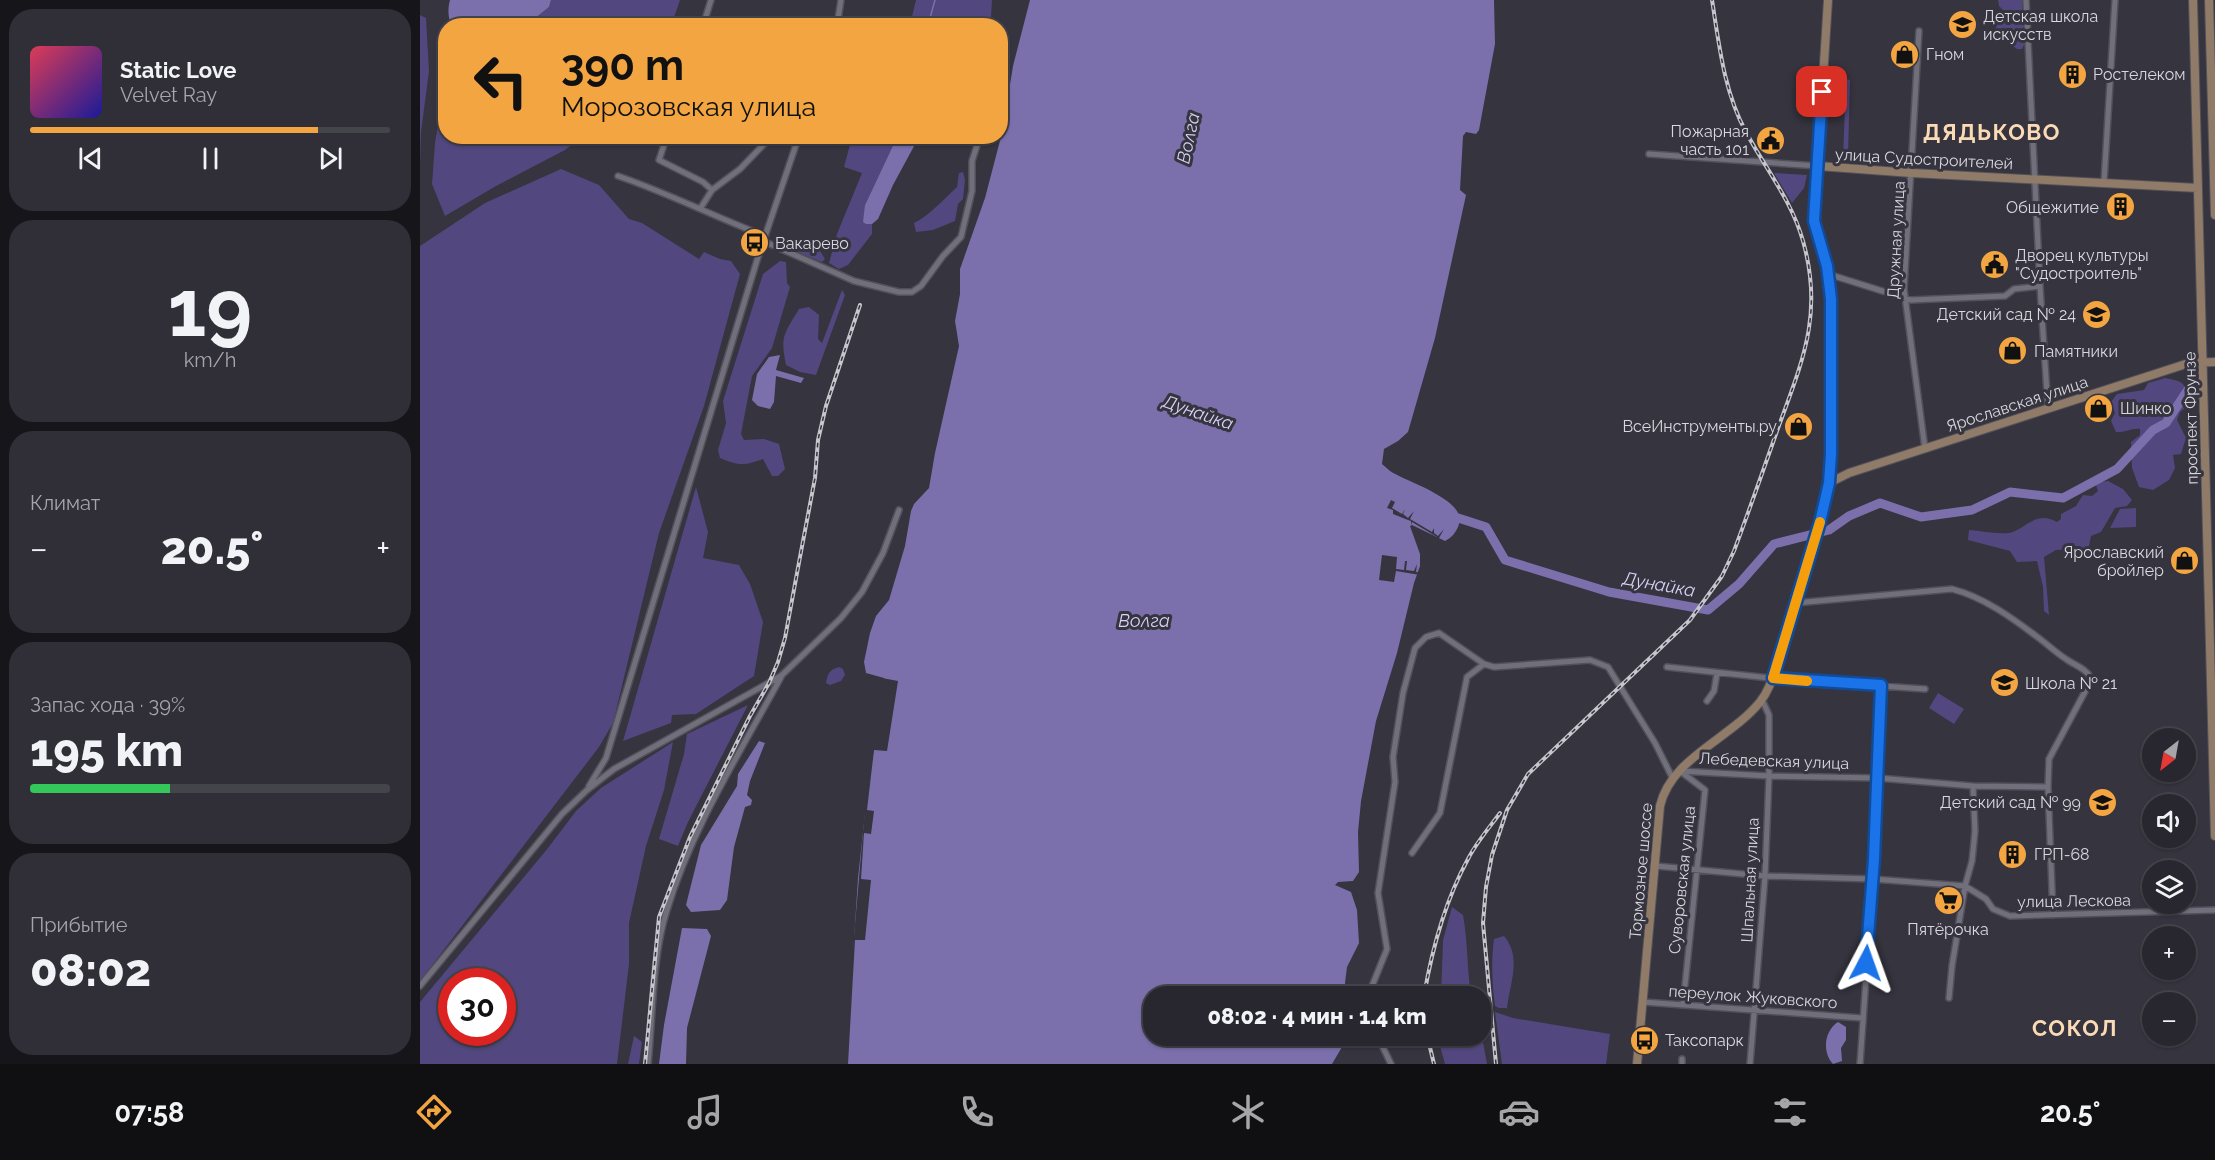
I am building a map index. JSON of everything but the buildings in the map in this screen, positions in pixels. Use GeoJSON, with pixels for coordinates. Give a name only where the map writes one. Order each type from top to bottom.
{"type":"FeatureCollection","features":[{"type":"Feature","properties":{"kind":"street"},"geometry":{"type":"LineString","coordinates":[[705,18],[711,0]]}},
{"type":"Feature","properties":{"kind":"street"},"geometry":{"type":"LineString","coordinates":[[838,18],[841,0]]}},
{"type":"Feature","properties":{"kind":"street","name":"Тормозное шоссе"},"geometry":{"type":"LineString","coordinates":[[1637,1064],[1663,794],[1672,777],[1679,770],[1760,702],[1773,678],[1820,522],[1829,483],[1832,333],[1828,274],[1814,228],[1828,0]]}},
{"type":"Feature","properties":{"kind":"street"},"geometry":{"type":"LineString","coordinates":[[2026,0],[2048,409]]}},
{"type":"Feature","properties":{"kind":"street"},"geometry":{"type":"LineString","coordinates":[[2104,182],[2115,0]]}},
{"type":"Feature","properties":{"kind":"street","name":"проспект Фрунзе"},"geometry":{"type":"LineString","coordinates":[[2193,0],[2215,836]]}},
{"type":"Feature","properties":{"kind":"street"},"geometry":{"type":"LineString","coordinates":[[2209,0],[2215,215]]}},
{"type":"Feature","properties":{"kind":"street","name":"Дружная улица"},"geometry":{"type":"LineString","coordinates":[[1919,31],[1905,299],[1925,449]]}},
{"type":"Feature","properties":{"kind":"street"},"geometry":{"type":"LineString","coordinates":[[664,144],[658,160],[703,182],[711,190]]}},
{"type":"Feature","properties":{"kind":"street"},"geometry":{"type":"LineString","coordinates":[[700,209],[711,190],[740,169],[764,144]]}},
{"type":"Feature","properties":{"kind":"street"},"geometry":{"type":"LineString","coordinates":[[587,790],[606,758],[764,239],[797,144]]}},
{"type":"Feature","properties":{"kind":"street"},"geometry":{"type":"LineString","coordinates":[[618,176],[700,209],[854,281],[899,292],[912,292],[921,286],[943,256],[961,237],[972,191],[972,161],[977,144]]}},
{"type":"Feature","properties":{"kind":"street","name":"улица Судостроителей"},"geometry":{"type":"LineString","coordinates":[[1649,154],[1912,173],[2198,188]]}},
{"type":"Feature","properties":{"kind":"street"},"geometry":{"type":"LineString","coordinates":[[1828,274],[1905,299],[2005,296],[2014,289],[2040,286]]}},
{"type":"Feature","properties":{"kind":"street","name":"Ярославская улица"},"geometry":{"type":"LineString","coordinates":[[1829,483],[1849,473],[2189,363],[2215,362]]}},
{"type":"Feature","properties":{"kind":"street"},"geometry":{"type":"LineString","coordinates":[[420,986],[562,814],[587,790],[614,769],[781,676],[841,618],[862,592],[883,553],[899,510]]}},
{"type":"Feature","properties":{"kind":"street"},"geometry":{"type":"LineString","coordinates":[[1794,603],[1952,590],[1969,594],[1990,605],[2037,636],[2064,658],[2088,672],[2091,678],[2049,759],[2053,915]]}},
{"type":"Feature","properties":{"kind":"street"},"geometry":{"type":"LineString","coordinates":[[1372,986],[1388,949],[1378,893],[1395,782],[1393,757],[1403,693],[1415,648],[1426,637],[1439,633],[1484,664],[1494,668],[1590,660],[1608,667],[1655,743],[1672,777]]}},
{"type":"Feature","properties":{"kind":"street"},"geometry":{"type":"LineString","coordinates":[[1412,853],[1440,813],[1467,677],[1484,664]]}},
{"type":"Feature","properties":{"kind":"street"},"geometry":{"type":"LineString","coordinates":[[1667,667],[1773,678],[1925,689]]}},
{"type":"Feature","properties":{"kind":"street"},"geometry":{"type":"LineString","coordinates":[[1707,700],[1714,691],[1717,673]]}},
{"type":"Feature","properties":{"kind":"street"},"geometry":{"type":"LineString","coordinates":[[648,1064],[656,966],[666,911],[693,840],[781,676]]}},
{"type":"Feature","properties":{"kind":"street"},"geometry":{"type":"LineString","coordinates":[[1860,1064],[1873,879],[1881,685]]}},
{"type":"Feature","properties":{"kind":"street","name":"Шпальная улица"},"geometry":{"type":"LineString","coordinates":[[1750,1064],[1765,876],[1770,776],[1769,715],[1764,704],[1760,702]]}},
{"type":"Feature","properties":{"kind":"street","name":"Лебедевская улица"},"geometry":{"type":"LineString","coordinates":[[1679,770],[1770,776],[1878,778],[1973,786],[2048,787]]}},
{"type":"Feature","properties":{"kind":"street","name":"Суворовская улица"},"geometry":{"type":"LineString","coordinates":[[1679,770],[1705,790],[1683,1005]]}},
{"type":"Feature","properties":{"kind":"street"},"geometry":{"type":"LineString","coordinates":[[1949,998],[1965,886],[1972,861],[1975,831],[1973,786]]}},
{"type":"Feature","properties":{"kind":"street"},"geometry":{"type":"LineString","coordinates":[[1656,866],[1765,876],[1873,879],[1965,886]]}},
{"type":"Feature","properties":{"kind":"street","name":"улица Лескова"},"geometry":{"type":"LineString","coordinates":[[1965,886],[1986,899],[1993,909],[2010,916],[2215,910]]}},
{"type":"Feature","properties":{"kind":"street","name":"переулок Жуковского"},"geometry":{"type":"LineString","coordinates":[[1643,1002],[1862,1018]]}},
{"type":"Feature","properties":{"kind":"street"},"geometry":{"type":"LineString","coordinates":[[1382,1046],[1391,1064]]}},
{"type":"Feature","properties":{"kind":"shaded area"},"geometry":{"type":"Polygon","coordinates":[[[551,0],[680,0],[674,18],[536,18],[549,7],[551,0]]]}},
{"type":"Feature","properties":{"kind":"shaded area"},"geometry":{"type":"Polygon","coordinates":[[[916,0],[992,0],[990,18],[912,18],[916,0]]]}},
{"type":"Feature","properties":{"kind":"shaded area"},"geometry":{"type":"Polygon","coordinates":[[[1998,0],[2022,0],[2024,45],[2022,49],[2017,49],[2003,39],[1996,43],[1991,41],[1991,34],[1997,24],[2004,19],[2005,12],[1999,6],[1998,0]]]}},
{"type":"Feature","properties":{"kind":"shaded area"},"geometry":{"type":"Polygon","coordinates":[[[420,15],[426,18],[429,71],[421,132],[420,164],[420,15]]]}},
{"type":"Feature","properties":{"kind":"shaded area"},"geometry":{"type":"Polygon","coordinates":[[[1846,79],[1850,80],[1848,156],[1843,159],[1846,79]]]}},
{"type":"Feature","properties":{"kind":"shaded area"},"geometry":{"type":"Polygon","coordinates":[[[438,125],[438,144],[573,144],[445,216],[432,184],[438,125]]]}},
{"type":"Feature","properties":{"kind":"shaded area"},"geometry":{"type":"Polygon","coordinates":[[[850,144],[894,144],[865,205],[866,224],[872,224],[872,234],[848,265],[839,269],[829,263],[837,234],[862,173],[844,167],[850,144]]]}},
{"type":"Feature","properties":{"kind":"shaded area"},"geometry":{"type":"Polygon","coordinates":[[[561,169],[599,185],[629,219],[642,223],[699,259],[704,252],[731,261],[740,274],[704,406],[659,533],[613,723],[599,747],[420,981],[420,246],[485,203],[561,169]]]}},
{"type":"Feature","properties":{"kind":"shaded area"},"geometry":{"type":"Polygon","coordinates":[[[963,172],[965,180],[963,199],[958,204],[955,221],[933,230],[916,232],[914,223],[957,187],[959,173],[963,172]]]}},
{"type":"Feature","properties":{"kind":"shaded area"},"geometry":{"type":"Polygon","coordinates":[[[1774,173],[1807,175],[1804,188],[1792,203],[1774,173]]]}},
{"type":"Feature","properties":{"kind":"shaded area"},"geometry":{"type":"Polygon","coordinates":[[[793,245],[820,251],[825,259],[822,262],[794,251],[793,245]]]}},
{"type":"Feature","properties":{"kind":"shaded area"},"geometry":{"type":"Polygon","coordinates":[[[780,261],[786,262],[787,283],[790,287],[772,348],[752,376],[741,434],[744,440],[764,439],[779,444],[785,469],[778,476],[772,476],[763,459],[737,464],[720,458],[718,450],[726,423],[723,401],[763,274],[780,261]]]}},
{"type":"Feature","properties":{"kind":"shaded area"},"geometry":{"type":"Polygon","coordinates":[[[842,290],[845,295],[816,375],[800,372],[786,365],[783,348],[785,336],[799,309],[809,307],[819,315],[818,339],[822,343],[842,290]]]}},
{"type":"Feature","properties":{"kind":"shaded area"},"geometry":{"type":"Polygon","coordinates":[[[2165,378],[2184,385],[2189,405],[2180,412],[2177,420],[2186,438],[2181,454],[2173,455],[2175,468],[2169,480],[2153,490],[2139,487],[2132,468],[2131,442],[2140,435],[2140,429],[2116,432],[2111,421],[2115,413],[2111,402],[2117,394],[2144,390],[2148,383],[2165,378]]]}},
{"type":"Feature","properties":{"kind":"shaded area"},"geometry":{"type":"Polygon","coordinates":[[[2108,481],[2123,489],[2132,500],[2127,506],[2115,508],[2101,532],[2091,536],[2087,556],[2074,549],[2056,550],[2044,557],[2049,615],[2044,611],[2043,587],[2037,561],[2017,562],[2010,551],[1968,540],[1969,530],[2008,533],[2042,518],[2057,522],[2061,519],[2061,514],[2076,506],[2083,495],[2092,496],[2098,491],[2096,485],[2108,481]]]}},
{"type":"Feature","properties":{"kind":"shaded area"},"geometry":{"type":"Polygon","coordinates":[[[696,487],[708,532],[703,558],[739,565],[750,584],[763,622],[754,676],[696,714],[672,715],[671,723],[623,741],[696,487]]]}},
{"type":"Feature","properties":{"kind":"shaded area"},"geometry":{"type":"Polygon","coordinates":[[[2136,508],[2136,527],[2110,528],[2120,509],[2136,508]]]}},
{"type":"Feature","properties":{"kind":"shaded area"},"geometry":{"type":"Polygon","coordinates":[[[839,667],[843,669],[845,675],[841,681],[830,685],[826,683],[830,672],[839,667]]]}},
{"type":"Feature","properties":{"kind":"shaded area"},"geometry":{"type":"Polygon","coordinates":[[[1938,693],[1964,709],[1954,724],[1929,708],[1938,693]]]}},
{"type":"Feature","properties":{"kind":"shaded area"},"geometry":{"type":"Polygon","coordinates":[[[748,705],[678,846],[659,839],[684,754],[687,734],[748,705]]]}},
{"type":"Feature","properties":{"kind":"shaded area"},"geometry":{"type":"Polygon","coordinates":[[[673,742],[664,790],[646,846],[629,923],[629,964],[617,1064],[420,1064],[420,1002],[438,980],[438,1046],[516,1046],[516,968],[448,968],[576,811],[601,788],[673,742]]]}},
{"type":"Feature","properties":{"kind":"shaded area"},"geometry":{"type":"Polygon","coordinates":[[[1452,907],[1463,915],[1470,986],[1441,986],[1443,940],[1452,907]]]}},
{"type":"Feature","properties":{"kind":"shaded area"},"geometry":{"type":"Polygon","coordinates":[[[1504,936],[1514,961],[1507,1008],[1499,1008],[1495,1006],[1492,956],[1494,939],[1504,936]]]}},
{"type":"Feature","properties":{"kind":"shaded area"},"geometry":{"type":"Polygon","coordinates":[[[1495,1012],[1513,1018],[1610,1034],[1606,1064],[1502,1064],[1495,1012]]]}},
{"type":"Feature","properties":{"kind":"shaded area"},"geometry":{"type":"Polygon","coordinates":[[[634,1036],[642,1042],[639,1064],[628,1064],[634,1036]]]}},
{"type":"Feature","properties":{"kind":"shaded area"},"geometry":{"type":"Polygon","coordinates":[[[1440,1046],[1484,1046],[1487,1064],[1445,1064],[1440,1046]]]}},
{"type":"Feature","properties":{"kind":"water"},"geometry":{"type":"Polygon","coordinates":[[[450,0],[551,0],[549,7],[536,18],[449,18],[450,0]]]}},
{"type":"Feature","properties":{"kind":"water","name":"Волга"},"geometry":{"type":"Polygon","coordinates":[[[1030,0],[1494,0],[1495,44],[1479,130],[1476,134],[1466,132],[1463,136],[1460,190],[1466,195],[1435,338],[1408,432],[1384,449],[1382,464],[1390,471],[1434,493],[1454,507],[1459,515],[1459,524],[1457,530],[1445,541],[1410,526],[1420,554],[1420,566],[1376,721],[1361,801],[1358,832],[1359,872],[1353,881],[1338,882],[1335,885],[1351,892],[1357,910],[1359,943],[1347,967],[1345,986],[1143,986],[1143,1046],[1342,1046],[1332,1064],[846,1064],[858,878],[884,678],[866,673],[864,662],[876,616],[889,600],[905,546],[911,511],[914,504],[929,488],[959,346],[955,321],[960,294],[960,269],[985,198],[999,144],[1008,144],[1008,96],[1013,66],[1030,0]]]}},
{"type":"Feature","properties":{"kind":"water"},"geometry":{"type":"Polygon","coordinates":[[[894,144],[915,144],[878,219],[872,224],[863,222],[865,205],[894,144]]]}},
{"type":"Feature","properties":{"kind":"water"},"geometry":{"type":"Polygon","coordinates":[[[780,355],[776,370],[804,378],[801,383],[776,376],[774,402],[770,409],[758,406],[752,400],[757,374],[769,357],[780,355]]]}},
{"type":"Feature","properties":{"kind":"water"},"geometry":{"type":"Polygon","coordinates":[[[759,741],[765,743],[750,781],[747,795],[752,800],[751,805],[745,807],[734,847],[727,900],[720,910],[691,912],[686,905],[701,845],[737,786],[738,774],[759,741]]]}},
{"type":"Feature","properties":{"kind":"water"},"geometry":{"type":"Polygon","coordinates":[[[682,928],[707,929],[711,936],[687,1028],[686,1064],[659,1064],[664,1025],[682,928]]]}},
{"type":"Feature","properties":{"kind":"water"},"geometry":{"type":"Polygon","coordinates":[[[1838,1022],[1846,1027],[1846,1040],[1841,1048],[1842,1061],[1833,1064],[1827,1054],[1826,1042],[1833,1026],[1838,1022]]]}},
{"type":"Feature","properties":{"kind":"pier"},"geometry":{"type":"Polygon","coordinates":[[[1391,500],[1395,502],[1392,508],[1402,514],[1405,509],[1403,514],[1408,518],[1414,511],[1410,519],[1432,532],[1434,528],[1434,533],[1438,536],[1444,529],[1439,538],[1437,539],[1412,522],[1411,525],[1411,521],[1393,514],[1393,510],[1387,508],[1391,500]]]}},
{"type":"Feature","properties":{"kind":"pier"},"geometry":{"type":"Polygon","coordinates":[[[1382,555],[1397,557],[1396,569],[1404,570],[1405,561],[1407,561],[1406,570],[1414,571],[1417,564],[1416,572],[1421,573],[1420,575],[1396,571],[1394,582],[1379,580],[1382,555]]]}},
{"type":"Feature","properties":{"kind":"pier"},"geometry":{"type":"Polygon","coordinates":[[[882,678],[898,681],[887,751],[874,750],[867,810],[874,811],[871,834],[864,833],[861,879],[871,880],[865,940],[855,940],[848,1064],[843,1064],[871,739],[882,678]]]}},
{"type":"Feature","properties":{"kind":"waterway"},"geometry":{"type":"LineString","coordinates":[[930,18],[935,0]]}},
{"type":"Feature","properties":{"kind":"waterway","name":"Дунайка"},"geometry":{"type":"LineString","coordinates":[[1449,515],[1486,527],[1505,560],[1609,592],[1708,610],[1739,584],[1774,544],[1829,530],[1849,516],[1880,503],[1921,517],[1972,510],[2010,492],[2063,498],[2117,469],[2153,430],[2166,423],[2189,388]]}},
{"type":"Feature","properties":{"kind":"railway"},"geometry":{"type":"LineString","coordinates":[[1496,1064],[1483,923],[1492,855],[1507,810],[1528,774],[1690,620],[1722,576],[1734,551],[1795,383],[1807,338],[1811,315],[1811,292],[1803,241],[1792,212],[1746,132],[1732,101],[1723,68],[1712,0]]}},
{"type":"Feature","properties":{"kind":"railway"},"geometry":{"type":"LineString","coordinates":[[645,1064],[659,917],[690,837],[778,662],[785,638],[815,478],[818,440],[826,406],[860,305]]}},
{"type":"Feature","properties":{"kind":"railway"},"geometry":{"type":"LineString","coordinates":[[1426,986],[1435,943],[1460,875],[1471,853],[1500,813]]}},
{"type":"Feature","properties":{"kind":"railway"},"geometry":{"type":"LineString","coordinates":[[1430,1046],[1434,1064]]}},
{"type":"Feature","properties":{"kind":"slow traffic"},"geometry":{"type":"LineString","coordinates":[[1807,681],[1773,678],[1820,522]]}},
{"type":"Feature","properties":{"kind":"place","name":"Детская школа искусств"},"geometry":{"type":"Point","coordinates":[1962,25]}},
{"type":"Feature","properties":{"kind":"place","name":"Гном"},"geometry":{"type":"Point","coordinates":[1905,54]}},
{"type":"Feature","properties":{"kind":"place","name":"Ростелеком"},"geometry":{"type":"Point","coordinates":[2072,74]}},
{"type":"Feature","properties":{"kind":"place","name":"Пожарная часть 101"},"geometry":{"type":"Point","coordinates":[1770,140]}},
{"type":"Feature","properties":{"kind":"place","name":"Общежитие"},"geometry":{"type":"Point","coordinates":[2120,207]}},
{"type":"Feature","properties":{"kind":"place","name":"Вакарево"},"geometry":{"type":"Point","coordinates":[754,243]}},
{"type":"Feature","properties":{"kind":"place","name":"Дворец культуры \"Судостроитель\""},"geometry":{"type":"Point","coordinates":[1994,264]}},
{"type":"Feature","properties":{"kind":"place","name":"Детский сад № 24"},"geometry":{"type":"Point","coordinates":[2097,314]}},
{"type":"Feature","properties":{"kind":"place","name":"Памятники"},"geometry":{"type":"Point","coordinates":[2013,351]}},
{"type":"Feature","properties":{"kind":"place","name":"Шинко"},"geometry":{"type":"Point","coordinates":[2099,408]}},
{"type":"Feature","properties":{"kind":"place","name":"ВсеИнструменты.ру"},"geometry":{"type":"Point","coordinates":[1798,426]}},
{"type":"Feature","properties":{"kind":"place","name":"Ярославский бройлер"},"geometry":{"type":"Point","coordinates":[2185,561]}},
{"type":"Feature","properties":{"kind":"place","name":"Школа № 21"},"geometry":{"type":"Point","coordinates":[2004,683]}},
{"type":"Feature","properties":{"kind":"place","name":"Детский сад № 99"},"geometry":{"type":"Point","coordinates":[2102,802]}},
{"type":"Feature","properties":{"kind":"place","name":"ГРП-68"},"geometry":{"type":"Point","coordinates":[2013,854]}},
{"type":"Feature","properties":{"kind":"place","name":"Пятёрочка"},"geometry":{"type":"Point","coordinates":[1948,901]}},
{"type":"Feature","properties":{"kind":"place","name":"Таксопарк"},"geometry":{"type":"Point","coordinates":[1644,1040]}},
{"type":"Feature","properties":{"kind":"district","name":"ДЯДЬКОВО"},"geometry":{"type":"Point","coordinates":[1992,132]}},
{"type":"Feature","properties":{"kind":"district","name":"СОКОЛ"},"geometry":{"type":"Point","coordinates":[2075,1028]}},
{"type":"Feature","properties":{"kind":"route"},"geometry":{"type":"LineString","coordinates":[[1822,92],[1814,228],[1830,281],[1832,333],[1829,483],[1820,522],[1773,678],[1881,685],[1874,859],[1866,963]]}}]}
